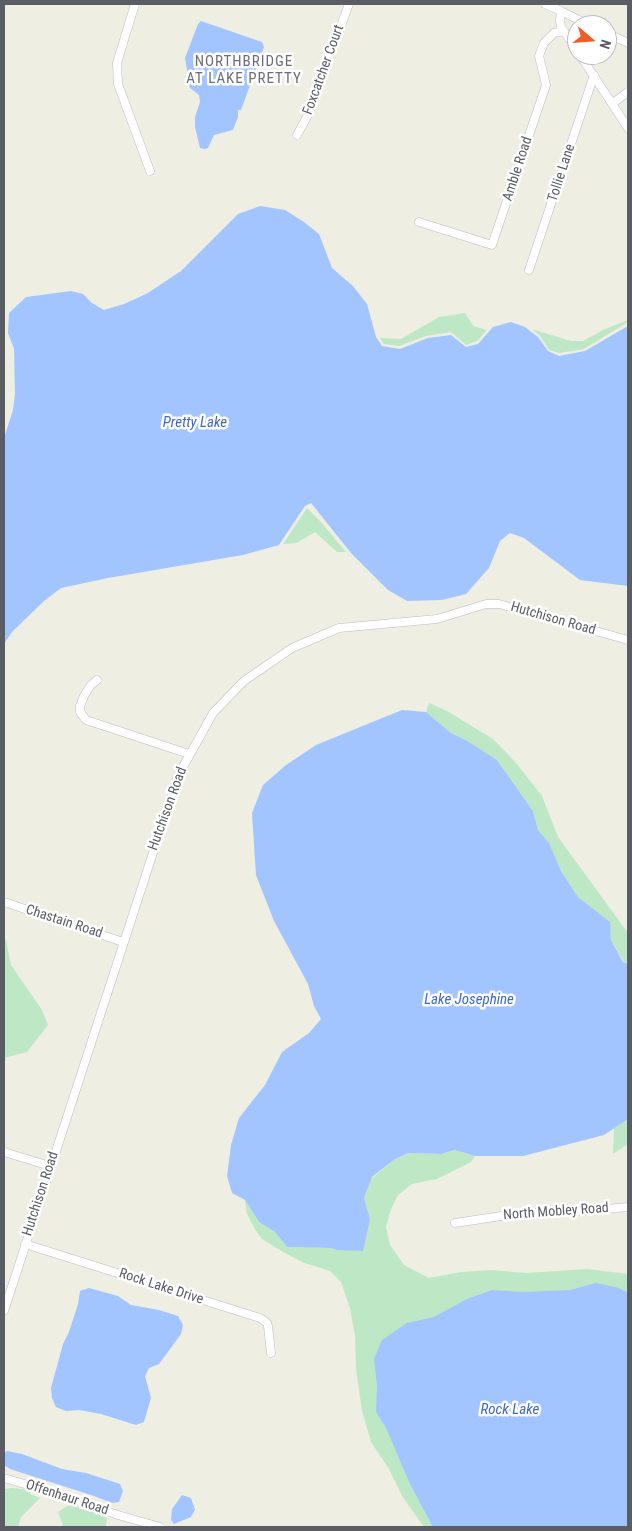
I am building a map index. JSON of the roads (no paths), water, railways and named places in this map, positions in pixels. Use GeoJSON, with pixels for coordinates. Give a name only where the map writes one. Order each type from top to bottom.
{"type":"FeatureCollection","features":[{"type":"Feature","properties":{"kind":"street"},"geometry":{"type":"LineString","coordinates":[[135,4],[117,63],[118,84],[150,171]]}},
{"type":"Feature","properties":{"kind":"street","name":"Foxcatcher Court"},"geometry":{"type":"LineString","coordinates":[[297,135],[308,115],[349,4]]}},
{"type":"Feature","properties":{"kind":"street"},"geometry":{"type":"LineString","coordinates":[[545,4],[569,15]]}},
{"type":"Feature","properties":{"kind":"street"},"geometry":{"type":"LineString","coordinates":[[561,11],[561,28],[567,35]]}},
{"type":"Feature","properties":{"kind":"street","name":"Amble Road"},"geometry":{"type":"LineString","coordinates":[[419,222],[492,245],[546,85],[539,56],[544,42],[554,33],[564,31]]}},
{"type":"Feature","properties":{"kind":"street"},"geometry":{"type":"LineString","coordinates":[[587,65],[628,128]]}},
{"type":"Feature","properties":{"kind":"street","name":"Tollie Lane"},"geometry":{"type":"LineString","coordinates":[[529,270],[594,75]]}},
{"type":"Feature","properties":{"kind":"street"},"geometry":{"type":"LineString","coordinates":[[613,103],[628,92]]}},
{"type":"Feature","properties":{"kind":"street","name":"Hutchison Road"},"geometry":{"type":"LineString","coordinates":[[4,1311],[178,776],[213,713],[244,681],[292,648],[339,628],[437,618],[486,604],[499,604],[628,640]]}},
{"type":"Feature","properties":{"kind":"street"},"geometry":{"type":"LineString","coordinates":[[97,680],[87,691],[80,706],[80,712],[86,720],[189,754]]}},
{"type":"Feature","properties":{"kind":"street","name":"Chastain Road"},"geometry":{"type":"LineString","coordinates":[[4,902],[123,942]]}},
{"type":"Feature","properties":{"kind":"street"},"geometry":{"type":"LineString","coordinates":[[4,1152],[50,1166]]}},
{"type":"Feature","properties":{"kind":"street","name":"North Mobley Road"},"geometry":{"type":"LineString","coordinates":[[455,1224],[521,1213],[573,1212],[628,1207]]}},
{"type":"Feature","properties":{"kind":"street","name":"Rock Lake Drive"},"geometry":{"type":"LineString","coordinates":[[26,1244],[260,1318],[267,1323],[272,1353]]}},
{"type":"Feature","properties":{"kind":"street","name":"Offenhaur Road"},"geometry":{"type":"LineString","coordinates":[[4,1478],[160,1527]]}},
{"type":"Feature","properties":{"kind":"water"},"geometry":{"type":"Polygon","coordinates":[[[201,21],[262,42],[264,47],[241,110],[238,110],[238,117],[233,130],[214,135],[208,148],[205,149],[200,148],[195,127],[195,117],[200,102],[199,95],[190,88],[185,58],[198,24],[201,21]]]}},
{"type":"Feature","properties":{"kind":"water","name":"Pretty Lake"},"geometry":{"type":"Polygon","coordinates":[[[260,206],[285,210],[319,234],[332,268],[353,286],[367,304],[376,337],[382,346],[400,349],[428,338],[451,335],[466,347],[478,344],[493,327],[511,322],[525,327],[538,337],[548,351],[559,356],[585,351],[628,326],[628,586],[580,580],[524,538],[510,533],[500,541],[489,568],[466,594],[442,600],[407,601],[388,590],[351,553],[311,503],[305,506],[279,545],[243,555],[61,588],[44,601],[12,632],[4,644],[4,438],[13,410],[15,394],[14,349],[8,333],[9,313],[26,297],[71,291],[83,294],[92,303],[104,310],[124,304],[148,293],[181,271],[238,214],[260,206]]]}},
{"type":"Feature","properties":{"kind":"water","name":"Lake Josephine"},"geometry":{"type":"Polygon","coordinates":[[[402,710],[426,712],[451,733],[466,740],[497,760],[533,811],[538,830],[549,843],[561,871],[578,897],[610,922],[611,940],[623,962],[628,964],[628,1119],[604,1135],[523,1156],[475,1156],[455,1150],[441,1154],[409,1153],[395,1159],[372,1177],[364,1198],[370,1219],[363,1251],[287,1247],[275,1232],[259,1222],[245,1200],[232,1193],[227,1176],[231,1145],[239,1118],[265,1085],[282,1052],[309,1033],[321,1019],[314,1006],[308,984],[274,921],[256,875],[252,813],[263,785],[286,765],[316,745],[402,710]]]}},
{"type":"Feature","properties":{"kind":"water","name":"Rock Lake"},"geometry":{"type":"Polygon","coordinates":[[[596,1283],[619,1288],[628,1293],[628,1527],[433,1527],[410,1484],[386,1428],[376,1412],[377,1385],[374,1359],[382,1340],[407,1323],[434,1317],[467,1299],[492,1290],[524,1292],[570,1290],[596,1283]]]}},
{"type":"Feature","properties":{"kind":"water"},"geometry":{"type":"Polygon","coordinates":[[[89,1288],[118,1296],[131,1305],[159,1310],[178,1316],[183,1325],[181,1334],[159,1364],[149,1368],[145,1376],[151,1398],[144,1422],[136,1425],[101,1414],[79,1410],[66,1411],[56,1407],[52,1398],[51,1388],[63,1344],[78,1304],[80,1291],[89,1288]]]}},
{"type":"Feature","properties":{"kind":"water"},"geometry":{"type":"Polygon","coordinates":[[[7,1451],[22,1454],[62,1469],[86,1473],[120,1484],[123,1491],[119,1502],[112,1503],[10,1469],[4,1465],[4,1453],[7,1451]]]}},
{"type":"Feature","properties":{"kind":"water"},"geometry":{"type":"Polygon","coordinates":[[[182,1495],[191,1498],[195,1510],[191,1517],[174,1524],[171,1520],[172,1509],[182,1495]]]}},
{"type":"Feature","properties":{"kind":"district","name":"NORTHBRIDGE AT LAKE PRETTY"},"geometry":{"type":"Point","coordinates":[244,70]}}]}
